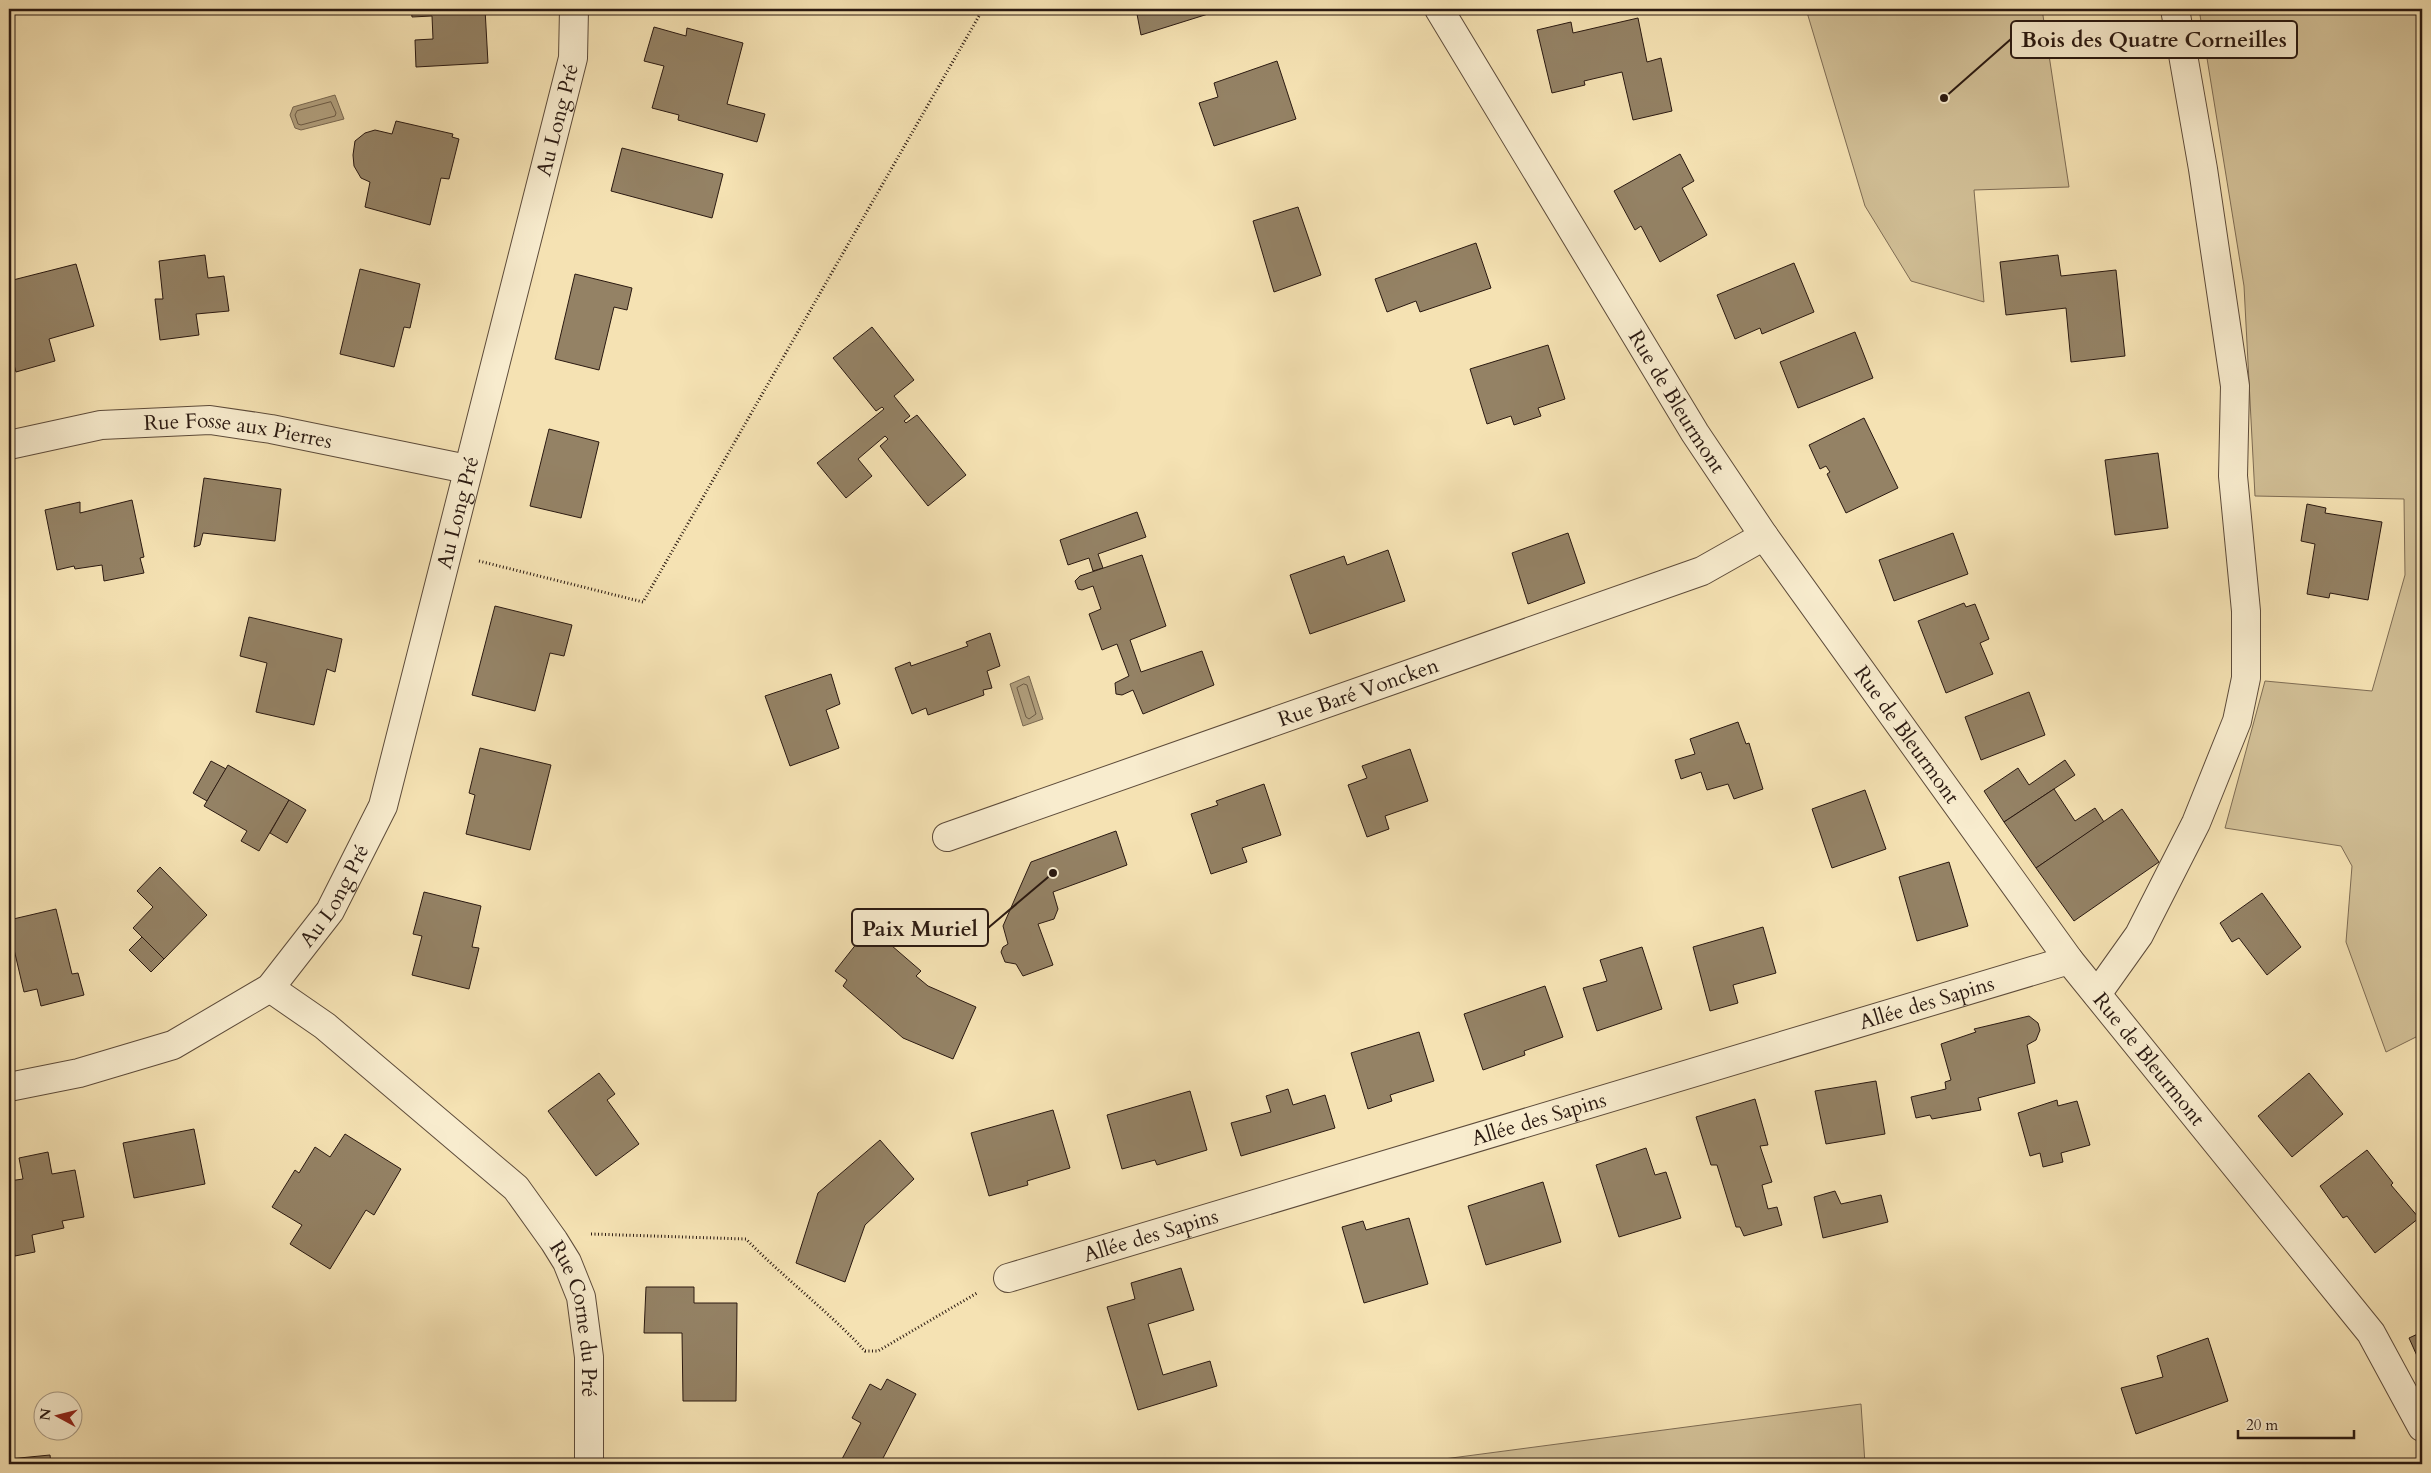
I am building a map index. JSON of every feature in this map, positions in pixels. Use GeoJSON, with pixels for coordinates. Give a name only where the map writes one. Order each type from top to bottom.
{"type":"FeatureCollection","features":[{"type":"Feature","properties":{"kind":"street","name":"Au Long Pré"},"geometry":{"type":"LineString","coordinates":[[9,1086],[79,1073],[173,1044],[270,988],[330,911],[383,806],[467,469],[573,58],[574,9]]}},
{"type":"Feature","properties":{"kind":"street","name":"Rue de Bleurmont"},"geometry":{"type":"LineString","coordinates":[[1439,9],[1695,433],[1764,536],[2069,960],[2371,1333],[2422,1427]]}},
{"type":"Feature","properties":{"kind":"street"},"geometry":{"type":"LineString","coordinates":[[2097,994],[2139,935],[2196,823],[2237,721],[2246,678],[2246,611],[2233,476],[2235,386],[2203,169],[2175,9]]}},
{"type":"Feature","properties":{"kind":"street","name":"Rue Fosse aux Pierres"},"geometry":{"type":"LineString","coordinates":[[9,445],[102,425],[210,420],[271,429],[467,469]]}},
{"type":"Feature","properties":{"kind":"street","name":"Rue Baré Voncken"},"geometry":{"type":"LineString","coordinates":[[947,837],[1702,571],[1764,536]]}},
{"type":"Feature","properties":{"kind":"street","name":"Allée des Sapins"},"geometry":{"type":"LineString","coordinates":[[1008,1278],[2069,960]]}},
{"type":"Feature","properties":{"kind":"street","name":"Rue Corne du Pré"},"geometry":{"type":"LineString","coordinates":[[270,988],[326,1026],[516,1188],[554,1241],[567,1262],[581,1297],[589,1357],[589,1464]]}},
{"type":"Feature","properties":{"kind":"path"},"geometry":{"type":"LineString","coordinates":[[446,553],[643,602],[982,9]]}},
{"type":"Feature","properties":{"kind":"path"},"geometry":{"type":"LineString","coordinates":[[554,1241],[581,1234],[746,1239],[775,1269],[845,1329],[865,1351],[878,1351],[958,1303],[1008,1278]]}},
{"type":"Feature","properties":{"kind":"shaded area"},"geometry":{"type":"Polygon","coordinates":[[[1806,9],[2042,9],[2069,187],[1974,190],[1984,302],[1911,281],[1865,206],[1806,9]]]}},
{"type":"Feature","properties":{"kind":"shaded area"},"geometry":{"type":"Polygon","coordinates":[[[2199,9],[2422,9],[2422,1034],[2386,1052],[2346,942],[2352,866],[2341,846],[2225,828],[2265,681],[2372,691],[2405,575],[2404,499],[2255,496],[2244,286],[2199,9]]]}},
{"type":"Feature","properties":{"kind":"shaded area"},"geometry":{"type":"Polygon","coordinates":[[[1861,1404],[1865,1464],[1406,1464],[1861,1404]]]}},
{"type":"Feature","properties":{"kind":"water"},"geometry":{"type":"Polygon","coordinates":[[[335,95],[344,119],[301,130],[295,128],[290,115],[293,107],[335,95]]]}},
{"type":"Feature","properties":{"kind":"water"},"geometry":{"type":"Polygon","coordinates":[[[1029,676],[1043,719],[1023,726],[1010,684],[1029,676]]]}},
{"type":"Feature","properties":{"kind":"building"},"geometry":{"type":"Polygon","coordinates":[[[411,9],[485,9],[488,63],[416,67],[415,40],[433,39],[432,16],[412,17],[411,9]]]}},
{"type":"Feature","properties":{"kind":"building"},"geometry":{"type":"Polygon","coordinates":[[[1136,9],[1224,9],[1141,35],[1136,9]]]}},
{"type":"Feature","properties":{"kind":"building"},"geometry":{"type":"Polygon","coordinates":[[[1638,18],[1647,62],[1661,58],[1672,111],[1633,120],[1622,72],[1584,81],[1585,85],[1552,93],[1537,30],[1571,22],[1573,33],[1638,18]]]}},
{"type":"Feature","properties":{"kind":"building"},"geometry":{"type":"Polygon","coordinates":[[[654,27],[686,36],[687,28],[743,43],[727,104],[765,114],[757,142],[678,120],[679,115],[652,108],[664,66],[644,61],[654,27]]]}},
{"type":"Feature","properties":{"kind":"building"},"geometry":{"type":"Polygon","coordinates":[[[1277,61],[1296,119],[1214,146],[1199,103],[1218,97],[1214,83],[1277,61]]]}},
{"type":"Feature","properties":{"kind":"building"},"geometry":{"type":"Polygon","coordinates":[[[396,121],[453,134],[452,137],[459,139],[449,179],[441,178],[430,225],[365,207],[370,182],[361,178],[354,166],[355,141],[365,133],[375,130],[392,134],[396,121]]]}},
{"type":"Feature","properties":{"kind":"building"},"geometry":{"type":"Polygon","coordinates":[[[622,148],[723,174],[712,218],[611,191],[622,148]]]}},
{"type":"Feature","properties":{"kind":"building"},"geometry":{"type":"Polygon","coordinates":[[[1680,154],[1694,181],[1682,188],[1707,235],[1660,262],[1641,226],[1635,230],[1614,191],[1680,154]]]}},
{"type":"Feature","properties":{"kind":"building"},"geometry":{"type":"Polygon","coordinates":[[[1298,207],[1321,275],[1274,292],[1253,221],[1298,207]]]}},
{"type":"Feature","properties":{"kind":"building"},"geometry":{"type":"Polygon","coordinates":[[[1476,243],[1491,288],[1420,312],[1416,301],[1387,312],[1375,279],[1476,243]]]}},
{"type":"Feature","properties":{"kind":"building"},"geometry":{"type":"Polygon","coordinates":[[[205,255],[208,278],[224,276],[229,311],[196,314],[199,335],[160,340],[155,299],[163,299],[159,261],[205,255]]]}},
{"type":"Feature","properties":{"kind":"building"},"geometry":{"type":"Polygon","coordinates":[[[2058,255],[2061,276],[2116,270],[2125,356],[2071,362],[2066,308],[2006,315],[2000,262],[2058,255]]]}},
{"type":"Feature","properties":{"kind":"building"},"geometry":{"type":"Polygon","coordinates":[[[1794,263],[1814,312],[1762,334],[1760,328],[1735,339],[1717,295],[1794,263]]]}},
{"type":"Feature","properties":{"kind":"building"},"geometry":{"type":"Polygon","coordinates":[[[76,264],[94,326],[49,339],[55,361],[16,372],[9,347],[9,281],[76,264]]]}},
{"type":"Feature","properties":{"kind":"building"},"geometry":{"type":"Polygon","coordinates":[[[360,269],[420,284],[410,328],[404,327],[394,367],[340,354],[360,269]]]}},
{"type":"Feature","properties":{"kind":"building"},"geometry":{"type":"Polygon","coordinates":[[[575,274],[632,288],[627,310],[614,307],[599,370],[555,359],[575,274]]]}},
{"type":"Feature","properties":{"kind":"building"},"geometry":{"type":"Polygon","coordinates":[[[872,327],[914,380],[894,396],[910,416],[904,421],[906,423],[917,415],[966,475],[928,506],[880,446],[888,439],[885,436],[858,459],[872,476],[846,498],[817,463],[884,409],[882,407],[876,411],[833,358],[872,327]]]}},
{"type":"Feature","properties":{"kind":"building"},"geometry":{"type":"Polygon","coordinates":[[[1855,332],[1873,378],[1798,408],[1780,362],[1855,332]]]}},
{"type":"Feature","properties":{"kind":"building"},"geometry":{"type":"Polygon","coordinates":[[[1548,345],[1565,399],[1538,408],[1541,416],[1514,425],[1511,416],[1487,424],[1470,369],[1548,345]]]}},
{"type":"Feature","properties":{"kind":"building"},"geometry":{"type":"Polygon","coordinates":[[[1864,418],[1898,488],[1846,513],[1827,474],[1830,472],[1826,466],[1820,469],[1809,445],[1864,418]]]}},
{"type":"Feature","properties":{"kind":"building"},"geometry":{"type":"Polygon","coordinates":[[[549,429],[599,442],[581,518],[530,506],[549,429]]]}},
{"type":"Feature","properties":{"kind":"building"},"geometry":{"type":"Polygon","coordinates":[[[2158,453],[2168,528],[2115,535],[2105,460],[2158,453]]]}},
{"type":"Feature","properties":{"kind":"building"},"geometry":{"type":"Polygon","coordinates":[[[204,478],[281,489],[275,541],[203,533],[200,545],[194,547],[204,478]]]}},
{"type":"Feature","properties":{"kind":"building"},"geometry":{"type":"Polygon","coordinates":[[[132,500],[144,557],[140,558],[144,573],[104,581],[102,565],[75,569],[74,566],[57,570],[45,510],[80,502],[80,513],[132,500]]]}},
{"type":"Feature","properties":{"kind":"building"},"geometry":{"type":"Polygon","coordinates":[[[2307,504],[2326,508],[2325,513],[2382,522],[2368,600],[2330,593],[2329,598],[2307,594],[2315,544],[2301,541],[2307,504]]]}},
{"type":"Feature","properties":{"kind":"building"},"geometry":{"type":"Polygon","coordinates":[[[1137,512],[1146,537],[1098,554],[1103,568],[1093,571],[1089,558],[1068,565],[1060,540],[1137,512]]]}},
{"type":"Feature","properties":{"kind":"building"},"geometry":{"type":"Polygon","coordinates":[[[1568,533],[1585,583],[1528,604],[1512,553],[1568,533]]]}},
{"type":"Feature","properties":{"kind":"building"},"geometry":{"type":"Polygon","coordinates":[[[1953,533],[1968,574],[1894,601],[1879,560],[1953,533]]]}},
{"type":"Feature","properties":{"kind":"building"},"geometry":{"type":"Polygon","coordinates":[[[1388,550],[1405,601],[1310,634],[1290,575],[1344,556],[1347,565],[1388,550]]]}},
{"type":"Feature","properties":{"kind":"building"},"geometry":{"type":"Polygon","coordinates":[[[1142,555],[1166,626],[1130,640],[1141,672],[1202,651],[1214,685],[1143,714],[1133,690],[1122,695],[1116,694],[1115,683],[1129,676],[1117,644],[1102,650],[1089,614],[1101,609],[1093,586],[1082,590],[1078,589],[1075,581],[1080,576],[1142,555]]]}},
{"type":"Feature","properties":{"kind":"building"},"geometry":{"type":"Polygon","coordinates":[[[1964,603],[1966,607],[1975,604],[1989,639],[1980,643],[1993,674],[1946,693],[1918,621],[1964,603]]]}},
{"type":"Feature","properties":{"kind":"building"},"geometry":{"type":"Polygon","coordinates":[[[495,606],[572,625],[564,656],[550,653],[535,711],[472,695],[495,606]]]}},
{"type":"Feature","properties":{"kind":"building"},"geometry":{"type":"Polygon","coordinates":[[[249,617],[342,639],[335,672],[327,669],[314,725],[256,712],[267,663],[240,656],[249,617]]]}},
{"type":"Feature","properties":{"kind":"building"},"geometry":{"type":"Polygon","coordinates":[[[990,633],[1000,666],[987,671],[992,688],[983,690],[984,695],[928,715],[926,708],[912,714],[895,668],[910,662],[911,666],[968,646],[966,642],[990,633]]]}},
{"type":"Feature","properties":{"kind":"building"},"geometry":{"type":"Polygon","coordinates":[[[831,674],[840,704],[826,710],[839,748],[790,766],[765,696],[831,674]]]}},
{"type":"Feature","properties":{"kind":"building"},"geometry":{"type":"Polygon","coordinates":[[[2029,692],[2045,735],[1981,760],[1965,717],[2029,692]]]}},
{"type":"Feature","properties":{"kind":"building"},"geometry":{"type":"Polygon","coordinates":[[[1738,722],[1746,744],[1749,743],[1763,789],[1734,799],[1728,784],[1707,790],[1701,772],[1681,779],[1675,760],[1695,754],[1690,739],[1738,722]]]}},
{"type":"Feature","properties":{"kind":"building"},"geometry":{"type":"Polygon","coordinates":[[[480,748],[551,765],[530,850],[466,834],[475,795],[469,793],[480,748]]]}},
{"type":"Feature","properties":{"kind":"building"},"geometry":{"type":"Polygon","coordinates":[[[1410,749],[1428,801],[1385,816],[1389,829],[1367,837],[1348,785],[1367,778],[1362,766],[1410,749]]]}},
{"type":"Feature","properties":{"kind":"building"},"geometry":{"type":"Polygon","coordinates":[[[2065,760],[2075,775],[2004,822],[1984,791],[2018,768],[2029,785],[2065,760]]]}},
{"type":"Feature","properties":{"kind":"building"},"geometry":{"type":"Polygon","coordinates":[[[211,761],[226,769],[207,801],[193,793],[211,761]]]}},
{"type":"Feature","properties":{"kind":"building"},"geometry":{"type":"Polygon","coordinates":[[[228,765],[289,800],[259,851],[241,841],[247,831],[204,806],[228,765]]]}},
{"type":"Feature","properties":{"kind":"building"},"geometry":{"type":"Polygon","coordinates":[[[1264,784],[1281,835],[1242,848],[1247,862],[1211,874],[1191,814],[1218,805],[1216,801],[1264,784]]]}},
{"type":"Feature","properties":{"kind":"building"},"geometry":{"type":"Polygon","coordinates":[[[2054,789],[2075,821],[2095,808],[2104,822],[2036,868],[2004,822],[2054,789]]]}},
{"type":"Feature","properties":{"kind":"building"},"geometry":{"type":"Polygon","coordinates":[[[1865,790],[1886,849],[1832,868],[1812,809],[1865,790]]]}},
{"type":"Feature","properties":{"kind":"building"},"geometry":{"type":"Polygon","coordinates":[[[289,800],[306,810],[287,843],[270,833],[289,800]]]}},
{"type":"Feature","properties":{"kind":"building"},"geometry":{"type":"Polygon","coordinates":[[[2122,809],[2159,862],[2074,921],[2036,868],[2122,809]]]}},
{"type":"Feature","properties":{"kind":"building"},"geometry":{"type":"Polygon","coordinates":[[[1116,831],[1127,865],[1053,892],[1058,909],[1054,919],[1038,924],[1053,965],[1023,976],[1016,964],[1005,962],[1001,952],[1003,947],[1008,944],[1003,926],[1031,862],[1116,831]]]}},
{"type":"Feature","properties":{"kind":"building"},"geometry":{"type":"Polygon","coordinates":[[[1949,862],[1968,926],[1917,941],[1899,877],[1949,862]]]}},
{"type":"Feature","properties":{"kind":"building"},"geometry":{"type":"Polygon","coordinates":[[[160,867],[207,915],[164,959],[133,928],[153,907],[137,891],[160,867]]]}},
{"type":"Feature","properties":{"kind":"building"},"geometry":{"type":"Polygon","coordinates":[[[424,892],[481,906],[472,947],[479,948],[469,989],[412,975],[422,936],[413,934],[424,892]]]}},
{"type":"Feature","properties":{"kind":"building"},"geometry":{"type":"Polygon","coordinates":[[[2262,893],[2301,947],[2267,975],[2239,938],[2232,942],[2220,923],[2262,893]]]}},
{"type":"Feature","properties":{"kind":"building"},"geometry":{"type":"Polygon","coordinates":[[[56,909],[72,974],[78,973],[84,995],[41,1006],[37,989],[24,992],[9,928],[9,920],[56,909]]]}},
{"type":"Feature","properties":{"kind":"building"},"geometry":{"type":"Polygon","coordinates":[[[1763,927],[1776,973],[1733,985],[1738,1003],[1710,1011],[1693,947],[1763,927]]]}},
{"type":"Feature","properties":{"kind":"building"},"geometry":{"type":"Polygon","coordinates":[[[871,932],[882,941],[884,939],[921,971],[916,976],[928,986],[976,1007],[953,1059],[903,1038],[843,986],[847,980],[835,971],[861,938],[866,940],[871,932]]]}},
{"type":"Feature","properties":{"kind":"building"},"geometry":{"type":"Polygon","coordinates":[[[142,937],[164,959],[151,972],[129,950],[142,937]]]}},
{"type":"Feature","properties":{"kind":"building"},"geometry":{"type":"Polygon","coordinates":[[[1642,947],[1662,1009],[1597,1031],[1583,988],[1607,981],[1600,960],[1642,947]]]}},
{"type":"Feature","properties":{"kind":"building"},"geometry":{"type":"Polygon","coordinates":[[[1545,986],[1563,1037],[1524,1051],[1525,1055],[1483,1070],[1464,1014],[1545,986]]]}},
{"type":"Feature","properties":{"kind":"building"},"geometry":{"type":"Polygon","coordinates":[[[2029,1016],[2038,1023],[2040,1030],[2036,1040],[2027,1045],[2035,1083],[1978,1098],[1981,1110],[1932,1119],[1930,1115],[1916,1118],[1911,1097],[1946,1089],[1945,1082],[1951,1080],[1941,1044],[1976,1032],[1974,1029],[2029,1016]]]}},
{"type":"Feature","properties":{"kind":"building"},"geometry":{"type":"Polygon","coordinates":[[[1419,1032],[1434,1081],[1390,1095],[1392,1101],[1368,1109],[1351,1053],[1419,1032]]]}},
{"type":"Feature","properties":{"kind":"building"},"geometry":{"type":"Polygon","coordinates":[[[599,1073],[615,1094],[607,1100],[639,1144],[596,1176],[548,1111],[599,1073]]]}},
{"type":"Feature","properties":{"kind":"building"},"geometry":{"type":"Polygon","coordinates":[[[2309,1073],[2343,1114],[2292,1157],[2258,1116],[2309,1073]]]}},
{"type":"Feature","properties":{"kind":"building"},"geometry":{"type":"Polygon","coordinates":[[[1876,1081],[1885,1134],[1826,1144],[1815,1091],[1876,1081]]]}},
{"type":"Feature","properties":{"kind":"building"},"geometry":{"type":"Polygon","coordinates":[[[1288,1089],[1293,1105],[1325,1095],[1335,1128],[1241,1156],[1231,1123],[1271,1112],[1266,1096],[1288,1089]]]}},
{"type":"Feature","properties":{"kind":"building"},"geometry":{"type":"Polygon","coordinates":[[[1190,1091],[1207,1150],[1157,1165],[1155,1160],[1122,1169],[1107,1115],[1190,1091]]]}},
{"type":"Feature","properties":{"kind":"building"},"geometry":{"type":"Polygon","coordinates":[[[1755,1099],[1768,1145],[1760,1146],[1772,1182],[1762,1185],[1768,1209],[1777,1207],[1782,1225],[1744,1236],[1740,1227],[1736,1227],[1717,1165],[1711,1165],[1696,1117],[1755,1099]]]}},
{"type":"Feature","properties":{"kind":"building"},"geometry":{"type":"Polygon","coordinates":[[[2057,1100],[2058,1106],[2077,1101],[2090,1145],[2061,1153],[2063,1162],[2043,1167],[2040,1153],[2030,1156],[2018,1113],[2057,1100]]]}},
{"type":"Feature","properties":{"kind":"building"},"geometry":{"type":"Polygon","coordinates":[[[1053,1110],[1070,1168],[1027,1181],[1028,1185],[989,1196],[971,1133],[1053,1110]]]}},
{"type":"Feature","properties":{"kind":"building"},"geometry":{"type":"Polygon","coordinates":[[[194,1129],[205,1184],[134,1198],[123,1143],[194,1129]]]}},
{"type":"Feature","properties":{"kind":"building"},"geometry":{"type":"Polygon","coordinates":[[[345,1134],[401,1169],[374,1215],[366,1210],[330,1269],[290,1244],[302,1225],[272,1207],[295,1170],[299,1173],[315,1147],[330,1157],[345,1134]]]}},
{"type":"Feature","properties":{"kind":"building"},"geometry":{"type":"Polygon","coordinates":[[[880,1140],[914,1179],[865,1225],[845,1282],[796,1263],[818,1193],[880,1140]]]}},
{"type":"Feature","properties":{"kind":"building"},"geometry":{"type":"Polygon","coordinates":[[[1646,1148],[1655,1175],[1666,1172],[1681,1218],[1619,1237],[1596,1165],[1646,1148]]]}},
{"type":"Feature","properties":{"kind":"building"},"geometry":{"type":"Polygon","coordinates":[[[2367,1150],[2393,1183],[2391,1185],[2419,1218],[2375,1253],[2347,1216],[2343,1218],[2320,1186],[2367,1150]]]}},
{"type":"Feature","properties":{"kind":"building"},"geometry":{"type":"Polygon","coordinates":[[[48,1152],[52,1174],[75,1170],[84,1217],[62,1221],[64,1228],[32,1235],[35,1252],[15,1256],[9,1224],[9,1181],[23,1179],[19,1158],[48,1152]]]}},
{"type":"Feature","properties":{"kind":"building"},"geometry":{"type":"Polygon","coordinates":[[[1543,1182],[1561,1242],[1486,1265],[1468,1206],[1543,1182]]]}},
{"type":"Feature","properties":{"kind":"building"},"geometry":{"type":"Polygon","coordinates":[[[1835,1191],[1841,1204],[1881,1195],[1888,1222],[1823,1238],[1814,1197],[1835,1191]]]}},
{"type":"Feature","properties":{"kind":"building"},"geometry":{"type":"Polygon","coordinates":[[[1409,1218],[1428,1284],[1364,1303],[1342,1227],[1363,1221],[1366,1230],[1409,1218]]]}},
{"type":"Feature","properties":{"kind":"building"},"geometry":{"type":"Polygon","coordinates":[[[1181,1268],[1194,1310],[1148,1324],[1163,1375],[1210,1361],[1217,1386],[1138,1410],[1107,1307],[1135,1299],[1131,1283],[1181,1268]]]}},
{"type":"Feature","properties":{"kind":"building"},"geometry":{"type":"Polygon","coordinates":[[[646,1287],[694,1287],[694,1303],[737,1303],[736,1401],[683,1401],[682,1333],[644,1333],[646,1287]]]}},
{"type":"Feature","properties":{"kind":"building"},"geometry":{"type":"Polygon","coordinates":[[[2422,1332],[2422,1367],[2409,1338],[2422,1332]]]}},
{"type":"Feature","properties":{"kind":"building"},"geometry":{"type":"Polygon","coordinates":[[[2208,1338],[2228,1401],[2136,1434],[2121,1388],[2163,1377],[2157,1356],[2208,1338]]]}},
{"type":"Feature","properties":{"kind":"building"},"geometry":{"type":"Polygon","coordinates":[[[887,1379],[916,1394],[880,1464],[851,1464],[842,1459],[861,1423],[852,1418],[870,1384],[881,1390],[887,1379]]]}},
{"type":"Feature","properties":{"kind":"building"},"geometry":{"type":"Polygon","coordinates":[[[50,1455],[51,1464],[9,1464],[9,1459],[50,1455]]]}},
{"type":"Feature","properties":{"kind":"place","name":"Bois des Quatre Corneilles"},"geometry":{"type":"Point","coordinates":[1944,98]}},
{"type":"Feature","properties":{"kind":"place","name":"Paix Muriel"},"geometry":{"type":"Point","coordinates":[1053,873]}}]}
